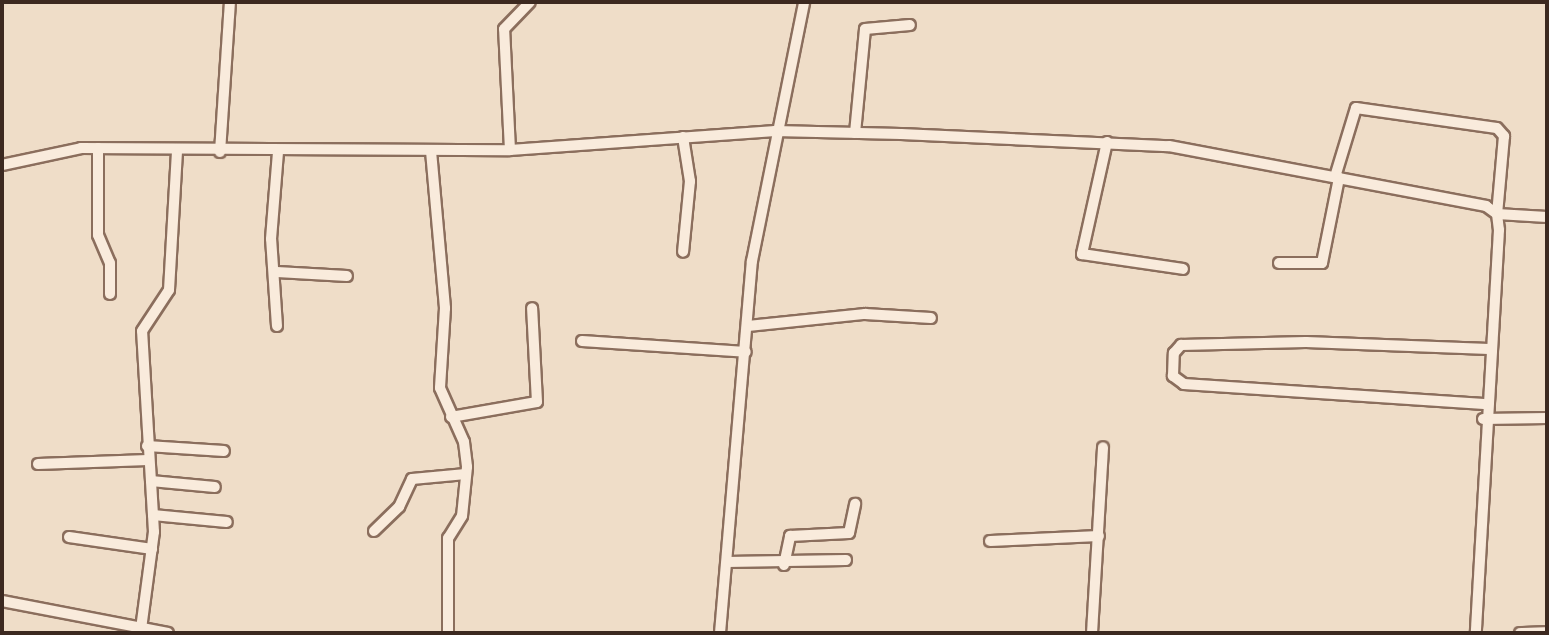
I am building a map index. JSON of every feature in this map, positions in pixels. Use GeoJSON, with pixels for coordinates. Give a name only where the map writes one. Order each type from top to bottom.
{"type":"FeatureCollection","features":[{"type":"Feature","properties":{"kind":"street"},"geometry":{"type":"LineString","coordinates":[[220,152],[230,2]]}},
{"type":"Feature","properties":{"kind":"street"},"geometry":{"type":"LineString","coordinates":[[510,150],[504,29],[530,2]]}},
{"type":"Feature","properties":{"kind":"street"},"geometry":{"type":"LineString","coordinates":[[720,633],[748,326],[775,131],[804,2]]}},
{"type":"Feature","properties":{"kind":"street"},"geometry":{"type":"LineString","coordinates":[[855,133],[865,29],[910,25]]}},
{"type":"Feature","properties":{"kind":"street"},"geometry":{"type":"LineString","coordinates":[[1279,263],[1322,263],[1337,178],[1356,108],[1497,128],[1504,136],[1483,419],[1476,633]]}},
{"type":"Feature","properties":{"kind":"street"},"geometry":{"type":"LineString","coordinates":[[2,165],[98,148],[220,152],[510,150],[775,131],[855,133],[1107,142],[1210,151],[1486,206],[1497,214],[1547,217]]}},
{"type":"Feature","properties":{"kind":"street"},"geometry":{"type":"LineString","coordinates":[[683,137],[690,181],[683,252]]}},
{"type":"Feature","properties":{"kind":"street"},"geometry":{"type":"LineString","coordinates":[[1107,142],[1082,254],[1183,269]]}},
{"type":"Feature","properties":{"kind":"street"},"geometry":{"type":"LineString","coordinates":[[98,148],[95,196],[110,294]]}},
{"type":"Feature","properties":{"kind":"street"},"geometry":{"type":"LineString","coordinates":[[141,629],[152,549],[153,515],[142,331],[169,290],[177,151]]}},
{"type":"Feature","properties":{"kind":"street"},"geometry":{"type":"LineString","coordinates":[[431,151],[445,308],[440,388],[464,442],[466,474],[462,516],[448,538],[448,633]]}},
{"type":"Feature","properties":{"kind":"street"},"geometry":{"type":"LineString","coordinates":[[277,326],[277,272],[271,239],[278,152]]}},
{"type":"Feature","properties":{"kind":"street"},"geometry":{"type":"LineString","coordinates":[[277,272],[347,276]]}},
{"type":"Feature","properties":{"kind":"street"},"geometry":{"type":"LineString","coordinates":[[451,417],[537,402],[532,308]]}},
{"type":"Feature","properties":{"kind":"street"},"geometry":{"type":"LineString","coordinates":[[748,326],[865,314],[931,318]]}},
{"type":"Feature","properties":{"kind":"street"},"geometry":{"type":"LineString","coordinates":[[582,341],[746,352]]}},
{"type":"Feature","properties":{"kind":"street"},"geometry":{"type":"LineString","coordinates":[[1484,404],[1184,384],[1173,376],[1174,353],[1181,345],[1306,342],[1489,349]]}},
{"type":"Feature","properties":{"kind":"street"},"geometry":{"type":"LineString","coordinates":[[1483,419],[1547,418]]}},
{"type":"Feature","properties":{"kind":"street"},"geometry":{"type":"LineString","coordinates":[[147,446],[224,451]]}},
{"type":"Feature","properties":{"kind":"street"},"geometry":{"type":"LineString","coordinates":[[1092,633],[1103,447]]}},
{"type":"Feature","properties":{"kind":"street"},"geometry":{"type":"LineString","coordinates":[[38,464],[148,460]]}},
{"type":"Feature","properties":{"kind":"street"},"geometry":{"type":"LineString","coordinates":[[374,531],[399,507],[412,479],[466,474]]}},
{"type":"Feature","properties":{"kind":"street"},"geometry":{"type":"LineString","coordinates":[[151,481],[215,487]]}},
{"type":"Feature","properties":{"kind":"street"},"geometry":{"type":"LineString","coordinates":[[784,565],[794,533],[852,531],[855,504]]}},
{"type":"Feature","properties":{"kind":"street"},"geometry":{"type":"LineString","coordinates":[[153,515],[227,522]]}},
{"type":"Feature","properties":{"kind":"street"},"geometry":{"type":"LineString","coordinates":[[990,541],[1099,536]]}},
{"type":"Feature","properties":{"kind":"street"},"geometry":{"type":"LineString","coordinates":[[69,537],[152,549]]}},
{"type":"Feature","properties":{"kind":"street"},"geometry":{"type":"LineString","coordinates":[[727,562],[784,565],[846,560]]}},
{"type":"Feature","properties":{"kind":"street"},"geometry":{"type":"LineString","coordinates":[[2,601],[168,633]]}},
{"type":"Feature","properties":{"kind":"street"},"geometry":{"type":"LineString","coordinates":[[1520,633],[1547,632]]}}]}
